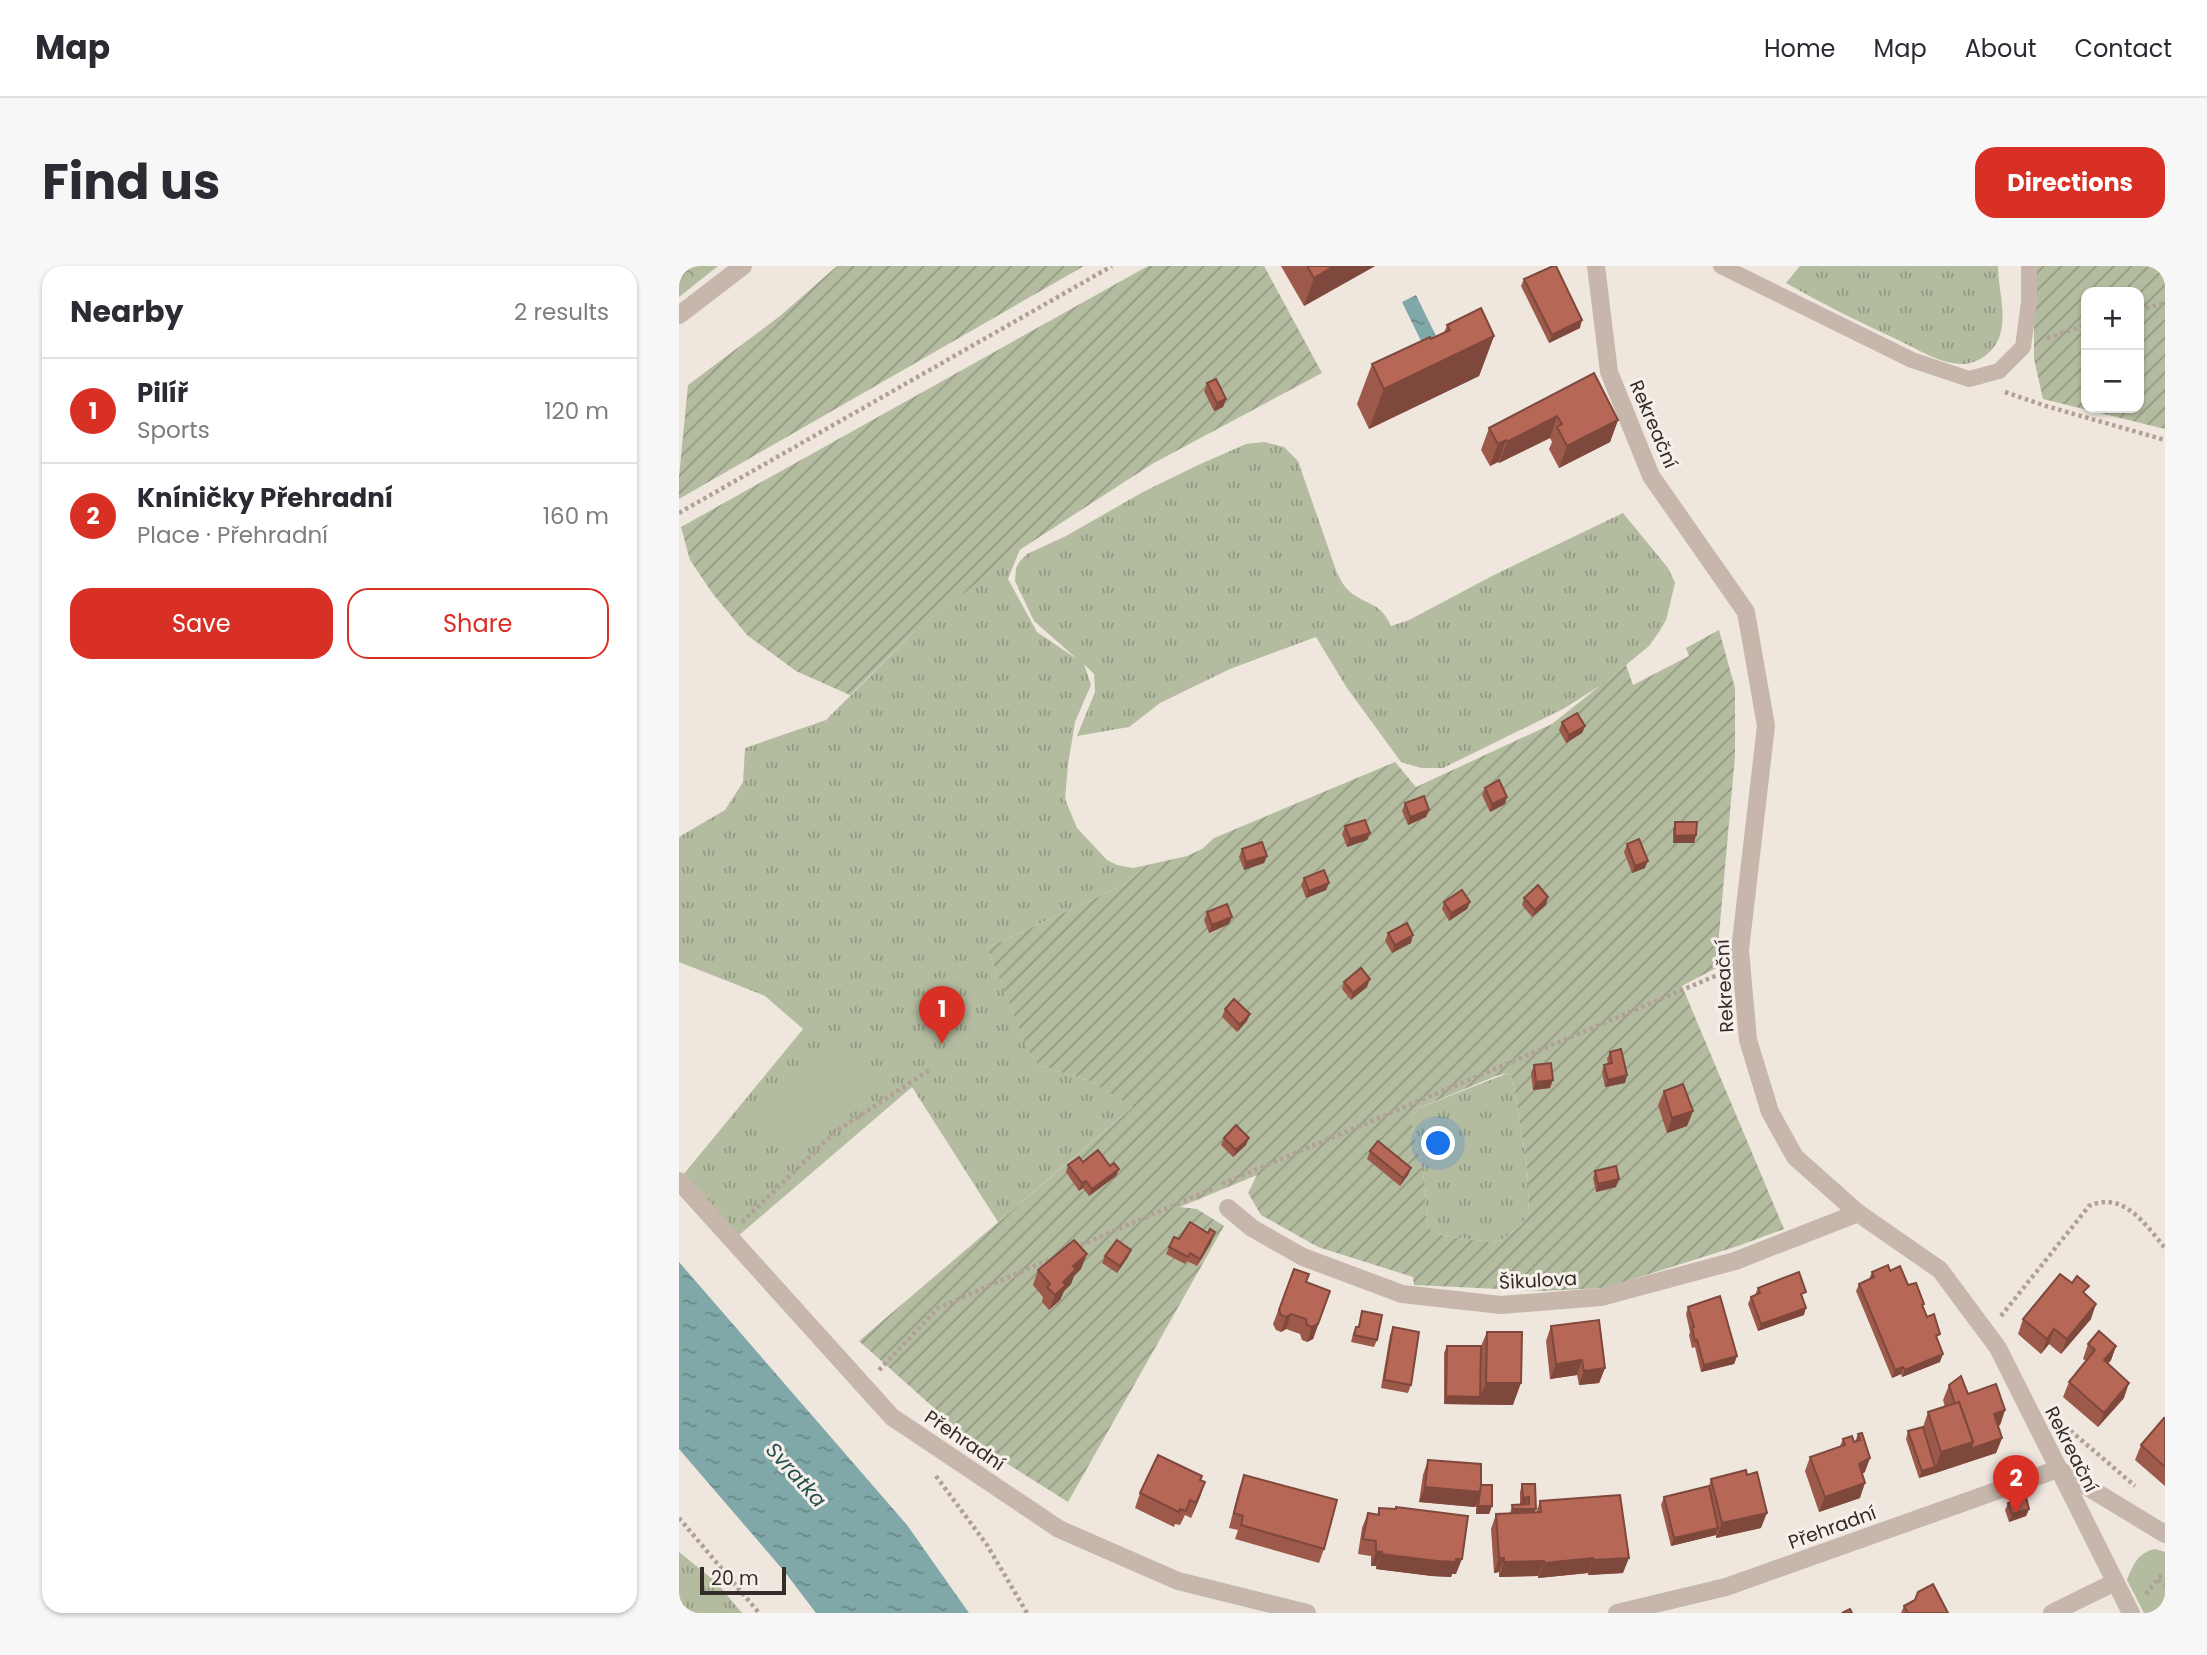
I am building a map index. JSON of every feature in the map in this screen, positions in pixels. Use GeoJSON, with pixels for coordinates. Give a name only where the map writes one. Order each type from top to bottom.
{"type":"FeatureCollection","features":[{"type":"Feature","properties":{"kind":"street"},"geometry":{"type":"LineString","coordinates":[[679,315],[743,266]]}},
{"type":"Feature","properties":{"kind":"street","name":"Rekreační"},"geometry":{"type":"LineString","coordinates":[[1596,266],[1609,372],[1651,476],[1746,612],[1766,726],[1740,950],[1748,1040],[1770,1112],[1795,1157],[1858,1213],[1940,1270],[1998,1348],[2131,1613]]}},
{"type":"Feature","properties":{"kind":"street","name":"Přehradní"},"geometry":{"type":"LineString","coordinates":[[679,1181],[892,1417],[1059,1529],[1178,1581],[1307,1613]]}},
{"type":"Feature","properties":{"kind":"street","name":"Šikulova"},"geometry":{"type":"LineString","coordinates":[[1229,1208],[1252,1228],[1303,1256],[1402,1294],[1501,1305],[1601,1297],[1735,1261],[1858,1213]]}},
{"type":"Feature","properties":{"kind":"street"},"geometry":{"type":"LineString","coordinates":[[2058,1469],[2165,1534]]}},
{"type":"Feature","properties":{"kind":"street","name":"Přehradní"},"geometry":{"type":"LineString","coordinates":[[1616,1613],[1726,1587],[2058,1469]]}},
{"type":"Feature","properties":{"kind":"street"},"geometry":{"type":"LineString","coordinates":[[2052,1613],[2115,1582]]}},
{"type":"Feature","properties":{"kind":"lane"},"geometry":{"type":"LineString","coordinates":[[1721,266],[1912,360],[1969,379],[1999,371],[2023,347],[2029,302],[2029,266]]}},
{"type":"Feature","properties":{"kind":"path"},"geometry":{"type":"LineString","coordinates":[[679,513],[1112,266]]}},
{"type":"Feature","properties":{"kind":"path"},"geometry":{"type":"LineString","coordinates":[[2144,309],[2165,303]]}},
{"type":"Feature","properties":{"kind":"path"},"geometry":{"type":"LineString","coordinates":[[2023,347],[2081,327]]}},
{"type":"Feature","properties":{"kind":"path"},"geometry":{"type":"LineString","coordinates":[[1969,379],[2046,406],[2165,440]]}},
{"type":"Feature","properties":{"kind":"path"},"geometry":{"type":"LineString","coordinates":[[1073,1248],[1741,965]]}},
{"type":"Feature","properties":{"kind":"path"},"geometry":{"type":"LineString","coordinates":[[727,1236],[835,1132],[931,1069]]}},
{"type":"Feature","properties":{"kind":"path"},"geometry":{"type":"LineString","coordinates":[[1987,1334],[2089,1206],[2100,1201],[2117,1202],[2143,1223],[2165,1248]]}},
{"type":"Feature","properties":{"kind":"path"},"geometry":{"type":"LineString","coordinates":[[864,1386],[938,1308],[1061,1254]]}},
{"type":"Feature","properties":{"kind":"path"},"geometry":{"type":"LineString","coordinates":[[2061,1423],[2144,1494]]}},
{"type":"Feature","properties":{"kind":"path"},"geometry":{"type":"LineString","coordinates":[[932,1470],[987,1545],[1027,1613]]}},
{"type":"Feature","properties":{"kind":"path"},"geometry":{"type":"LineString","coordinates":[[679,1518],[759,1613]]}},
{"type":"Feature","properties":{"kind":"path"},"geometry":{"type":"LineString","coordinates":[[2158,1580],[2165,1586]]}},
{"type":"Feature","properties":{"kind":"green space"},"geometry":{"type":"Polygon","coordinates":[[[679,266],[718,266],[679,297],[679,266]]]}},
{"type":"Feature","properties":{"kind":"green space"},"geometry":{"type":"Polygon","coordinates":[[[837,266],[1084,266],[679,499],[688,385],[780,316],[837,266]]]}},
{"type":"Feature","properties":{"kind":"green space"},"geometry":{"type":"Polygon","coordinates":[[[1148,266],[1264,266],[1322,373],[1152,464],[1021,549],[914,632],[850,695],[796,671],[747,635],[713,594],[690,560],[681,527],[1148,266]]]}},
{"type":"Feature","properties":{"kind":"green space"},"geometry":{"type":"Polygon","coordinates":[[[1800,266],[1998,266],[2002,327],[1998,341],[1990,352],[1973,362],[1960,364],[1937,359],[1786,283],[1800,266]]]}},
{"type":"Feature","properties":{"kind":"green space"},"geometry":{"type":"Polygon","coordinates":[[[2034,266],[2165,266],[2165,429],[2100,413],[2144,413],[2144,287],[2081,287],[2081,408],[2043,399],[2034,359],[2034,266]]]}},
{"type":"Feature","properties":{"kind":"green space"},"geometry":{"type":"Polygon","coordinates":[[[1264,442],[1284,447],[1298,461],[1337,573],[1347,589],[1377,607],[1391,626],[1409,620],[1494,575],[1623,513],[1668,568],[1675,583],[1666,620],[1649,646],[1603,684],[1563,709],[1443,768],[1421,768],[1401,762],[1347,688],[1316,637],[1230,669],[1160,703],[1129,727],[1077,736],[1095,692],[1094,674],[1084,664],[1091,685],[1075,722],[1065,799],[1077,828],[1107,860],[1133,868],[1147,865],[1124,885],[987,948],[1028,1049],[1038,1065],[1090,1081],[1134,1106],[998,1222],[912,1087],[738,1236],[683,1175],[803,1029],[765,996],[679,962],[679,837],[725,810],[743,782],[745,748],[826,720],[914,632],[1020,549],[1008,579],[1037,632],[1077,659],[1034,621],[1015,581],[1016,568],[1020,561],[1027,554],[1196,466],[1246,444],[1264,442]]]}},
{"type":"Feature","properties":{"kind":"green space"},"geometry":{"type":"Polygon","coordinates":[[[1719,630],[1735,688],[1735,756],[1716,968],[1682,986],[1784,1229],[1605,1288],[1542,1291],[1414,1285],[1413,1277],[1318,1247],[1261,1215],[1248,1193],[1257,1175],[1180,1207],[1197,1209],[1224,1226],[1068,1502],[971,1441],[859,1341],[1133,1107],[1090,1081],[1038,1065],[1028,1050],[987,948],[1124,885],[1147,865],[1187,856],[1202,849],[1214,838],[1395,762],[1416,787],[1552,724],[1626,665],[1633,685],[1689,656],[1686,648],[1719,630]],[[1508,1073],[1496,1076],[1419,1108],[1411,1118],[1425,1184],[1427,1224],[1431,1230],[1444,1236],[1493,1242],[1502,1240],[1521,1225],[1529,1213],[1527,1166],[1511,1075],[1508,1073]]]}},
{"type":"Feature","properties":{"kind":"green space"},"geometry":{"type":"Polygon","coordinates":[[[838,1043],[874,1082],[793,1157],[757,1118],[838,1043]]]}},
{"type":"Feature","properties":{"kind":"green space"},"geometry":{"type":"Polygon","coordinates":[[[1508,1073],[1513,1081],[1527,1166],[1529,1213],[1521,1225],[1502,1240],[1493,1242],[1444,1236],[1431,1230],[1427,1224],[1425,1184],[1411,1118],[1419,1108],[1508,1073]]]}},
{"type":"Feature","properties":{"kind":"green space"},"geometry":{"type":"Polygon","coordinates":[[[2155,1549],[2165,1552],[2165,1613],[2144,1613],[2127,1580],[2137,1560],[2144,1553],[2155,1549]]]}},
{"type":"Feature","properties":{"kind":"green space"},"geometry":{"type":"Polygon","coordinates":[[[679,1552],[716,1582],[742,1613],[679,1613],[679,1552]]]}},
{"type":"Feature","properties":{"kind":"water"},"geometry":{"type":"Polygon","coordinates":[[[1416,295],[1436,336],[1422,343],[1402,302],[1416,295]]]}},
{"type":"Feature","properties":{"kind":"water","name":"Svratka"},"geometry":{"type":"Polygon","coordinates":[[[679,1262],[907,1525],[969,1613],[816,1613],[784,1571],[679,1449],[679,1262]]]}},
{"type":"Feature","properties":{"kind":"building"},"geometry":{"type":"Polygon","coordinates":[[[1307,266],[1334,266],[1314,278],[1307,266]]]}},
{"type":"Feature","properties":{"kind":"building"},"geometry":{"type":"Polygon","coordinates":[[[1556,266],[1582,320],[1552,335],[1524,279],[1556,266]]]}},
{"type":"Feature","properties":{"kind":"building"},"geometry":{"type":"Polygon","coordinates":[[[1481,308],[1494,336],[1384,389],[1372,364],[1450,330],[1447,325],[1481,308]]]}},
{"type":"Feature","properties":{"kind":"building"},"geometry":{"type":"Polygon","coordinates":[[[1594,373],[1618,420],[1567,446],[1557,427],[1562,424],[1557,416],[1498,444],[1489,428],[1594,373]]]}},
{"type":"Feature","properties":{"kind":"building"},"geometry":{"type":"Polygon","coordinates":[[[1216,379],[1226,399],[1217,403],[1207,383],[1216,379]]]}},
{"type":"Feature","properties":{"kind":"building"},"geometry":{"type":"Polygon","coordinates":[[[1577,713],[1585,726],[1569,735],[1562,722],[1577,713]]]}},
{"type":"Feature","properties":{"kind":"building"},"geometry":{"type":"Polygon","coordinates":[[[1499,780],[1507,797],[1492,804],[1485,788],[1499,780]]]}},
{"type":"Feature","properties":{"kind":"building"},"geometry":{"type":"Polygon","coordinates":[[[1424,796],[1429,810],[1410,817],[1405,803],[1424,796]]]}},
{"type":"Feature","properties":{"kind":"building"},"geometry":{"type":"Polygon","coordinates":[[[1365,820],[1370,833],[1350,839],[1345,826],[1365,820]]]}},
{"type":"Feature","properties":{"kind":"building"},"geometry":{"type":"Polygon","coordinates":[[[1675,822],[1697,822],[1696,835],[1675,836],[1675,822]]]}},
{"type":"Feature","properties":{"kind":"building"},"geometry":{"type":"Polygon","coordinates":[[[1639,839],[1648,861],[1635,866],[1627,844],[1639,839]]]}},
{"type":"Feature","properties":{"kind":"building"},"geometry":{"type":"Polygon","coordinates":[[[1262,842],[1267,856],[1246,862],[1242,849],[1262,842]]]}},
{"type":"Feature","properties":{"kind":"building"},"geometry":{"type":"Polygon","coordinates":[[[1324,870],[1329,883],[1309,891],[1304,878],[1324,870]]]}},
{"type":"Feature","properties":{"kind":"building"},"geometry":{"type":"Polygon","coordinates":[[[1538,885],[1548,897],[1535,910],[1524,898],[1538,885]]]}},
{"type":"Feature","properties":{"kind":"building"},"geometry":{"type":"Polygon","coordinates":[[[1462,890],[1470,902],[1451,913],[1444,902],[1462,890]]]}},
{"type":"Feature","properties":{"kind":"building"},"geometry":{"type":"Polygon","coordinates":[[[1227,904],[1232,917],[1212,925],[1207,912],[1227,904]]]}},
{"type":"Feature","properties":{"kind":"building"},"geometry":{"type":"Polygon","coordinates":[[[1407,923],[1413,935],[1395,945],[1388,933],[1407,923]]]}},
{"type":"Feature","properties":{"kind":"building"},"geometry":{"type":"Polygon","coordinates":[[[1361,968],[1370,979],[1353,993],[1344,982],[1361,968]]]}},
{"type":"Feature","properties":{"kind":"building"},"geometry":{"type":"Polygon","coordinates":[[[1234,999],[1250,1014],[1240,1025],[1225,1009],[1234,999]]]}},
{"type":"Feature","properties":{"kind":"building"},"geometry":{"type":"Polygon","coordinates":[[[1621,1049],[1627,1075],[1608,1080],[1604,1065],[1612,1063],[1610,1052],[1621,1049]]]}},
{"type":"Feature","properties":{"kind":"building"},"geometry":{"type":"Polygon","coordinates":[[[1551,1063],[1553,1080],[1536,1082],[1534,1065],[1551,1063]]]}},
{"type":"Feature","properties":{"kind":"building"},"geometry":{"type":"Polygon","coordinates":[[[1683,1084],[1693,1111],[1672,1118],[1664,1091],[1683,1084]]]}},
{"type":"Feature","properties":{"kind":"building"},"geometry":{"type":"Polygon","coordinates":[[[1236,1125],[1249,1138],[1236,1150],[1224,1138],[1236,1125]]]}},
{"type":"Feature","properties":{"kind":"building"},"geometry":{"type":"Polygon","coordinates":[[[1378,1141],[1411,1168],[1403,1178],[1370,1151],[1378,1141]]]}},
{"type":"Feature","properties":{"kind":"building"},"geometry":{"type":"Polygon","coordinates":[[[1098,1150],[1110,1166],[1114,1163],[1119,1169],[1092,1189],[1086,1181],[1082,1183],[1068,1165],[1079,1157],[1083,1162],[1098,1150]]]}},
{"type":"Feature","properties":{"kind":"building"},"geometry":{"type":"Polygon","coordinates":[[[1616,1166],[1619,1179],[1598,1184],[1595,1171],[1616,1166]]]}},
{"type":"Feature","properties":{"kind":"building"},"geometry":{"type":"Polygon","coordinates":[[[1190,1222],[1208,1233],[1210,1229],[1215,1232],[1200,1259],[1190,1253],[1188,1257],[1169,1247],[1174,1237],[1179,1239],[1190,1222]]]}},
{"type":"Feature","properties":{"kind":"building"},"geometry":{"type":"Polygon","coordinates":[[[1074,1240],[1087,1254],[1073,1266],[1076,1269],[1063,1282],[1066,1285],[1055,1295],[1047,1287],[1050,1284],[1038,1270],[1074,1240]]]}},
{"type":"Feature","properties":{"kind":"building"},"geometry":{"type":"Polygon","coordinates":[[[1117,1240],[1131,1250],[1120,1266],[1105,1256],[1117,1240]]]}},
{"type":"Feature","properties":{"kind":"building"},"geometry":{"type":"Polygon","coordinates":[[[1888,1265],[1890,1271],[1900,1266],[1908,1285],[1916,1283],[1927,1317],[1934,1314],[1940,1334],[1936,1336],[1943,1354],[1905,1370],[1903,1367],[1895,1370],[1859,1284],[1874,1277],[1872,1272],[1888,1265]]]}},
{"type":"Feature","properties":{"kind":"building"},"geometry":{"type":"Polygon","coordinates":[[[1294,1269],[1309,1274],[1306,1282],[1330,1291],[1318,1324],[1312,1327],[1307,1325],[1306,1319],[1291,1314],[1286,1317],[1281,1315],[1279,1310],[1294,1269]]]}},
{"type":"Feature","properties":{"kind":"building"},"geometry":{"type":"Polygon","coordinates":[[[1799,1272],[1806,1292],[1801,1294],[1806,1308],[1761,1324],[1751,1297],[1760,1293],[1758,1288],[1799,1272]]]}},
{"type":"Feature","properties":{"kind":"building"},"geometry":{"type":"Polygon","coordinates":[[[2060,1274],[2072,1283],[2077,1276],[2089,1286],[2083,1292],[2096,1304],[2067,1339],[2054,1329],[2047,1339],[2023,1319],[2060,1274]]]}},
{"type":"Feature","properties":{"kind":"building"},"geometry":{"type":"Polygon","coordinates":[[[1720,1296],[1737,1356],[1704,1365],[1697,1340],[1695,1341],[1688,1307],[1720,1296]]]}},
{"type":"Feature","properties":{"kind":"building"},"geometry":{"type":"Polygon","coordinates":[[[1362,1311],[1382,1315],[1377,1340],[1354,1335],[1356,1327],[1359,1327],[1362,1311]]]}},
{"type":"Feature","properties":{"kind":"building"},"geometry":{"type":"Polygon","coordinates":[[[1599,1320],[1605,1368],[1584,1371],[1582,1360],[1556,1364],[1551,1326],[1599,1320]]]}},
{"type":"Feature","properties":{"kind":"building"},"geometry":{"type":"Polygon","coordinates":[[[1393,1327],[1419,1332],[1411,1385],[1384,1380],[1393,1327]]]}},
{"type":"Feature","properties":{"kind":"building"},"geometry":{"type":"Polygon","coordinates":[[[2099,1331],[2116,1346],[2104,1360],[2129,1383],[2104,1413],[2069,1382],[2095,1350],[2088,1344],[2099,1331]]]}},
{"type":"Feature","properties":{"kind":"building"},"geometry":{"type":"Polygon","coordinates":[[[1487,1332],[1522,1332],[1521,1383],[1486,1383],[1487,1332]]]}},
{"type":"Feature","properties":{"kind":"building"},"geometry":{"type":"Polygon","coordinates":[[[1447,1346],[1481,1346],[1480,1397],[1446,1396],[1447,1346]]]}},
{"type":"Feature","properties":{"kind":"building"},"geometry":{"type":"Polygon","coordinates":[[[1961,1376],[1968,1394],[1996,1384],[2005,1410],[1994,1414],[2002,1438],[1970,1449],[1973,1442],[1959,1402],[1955,1404],[1949,1385],[1961,1376]]]}},
{"type":"Feature","properties":{"kind":"building"},"geometry":{"type":"Polygon","coordinates":[[[1959,1402],[1973,1442],[1941,1452],[1928,1412],[1959,1402]]]}},
{"type":"Feature","properties":{"kind":"building"},"geometry":{"type":"Polygon","coordinates":[[[2165,1419],[2165,1467],[2141,1445],[2165,1419]]]}},
{"type":"Feature","properties":{"kind":"building"},"geometry":{"type":"Polygon","coordinates":[[[1923,1427],[1935,1467],[1922,1471],[1908,1431],[1923,1427]]]}},
{"type":"Feature","properties":{"kind":"building"},"geometry":{"type":"Polygon","coordinates":[[[1862,1433],[1870,1458],[1859,1464],[1865,1483],[1825,1497],[1810,1457],[1845,1445],[1843,1439],[1852,1436],[1854,1442],[1860,1440],[1858,1434],[1862,1433]]]}},
{"type":"Feature","properties":{"kind":"building"},"geometry":{"type":"Polygon","coordinates":[[[1158,1455],[1202,1476],[1200,1480],[1205,1482],[1196,1503],[1190,1500],[1186,1511],[1180,1509],[1179,1512],[1140,1493],[1158,1455]]]}},
{"type":"Feature","properties":{"kind":"building"},"geometry":{"type":"Polygon","coordinates":[[[1428,1460],[1481,1464],[1481,1492],[1425,1487],[1428,1460]]]}},
{"type":"Feature","properties":{"kind":"building"},"geometry":{"type":"Polygon","coordinates":[[[1746,1470],[1747,1475],[1757,1472],[1767,1513],[1722,1523],[1711,1479],[1746,1470]]]}},
{"type":"Feature","properties":{"kind":"building"},"geometry":{"type":"Polygon","coordinates":[[[1244,1475],[1337,1500],[1324,1549],[1241,1525],[1243,1516],[1234,1513],[1244,1475]]]}},
{"type":"Feature","properties":{"kind":"building"},"geometry":{"type":"Polygon","coordinates":[[[1522,1484],[1535,1484],[1536,1509],[1513,1509],[1512,1505],[1529,1504],[1529,1497],[1523,1498],[1522,1484]]]}},
{"type":"Feature","properties":{"kind":"building"},"geometry":{"type":"Polygon","coordinates":[[[1481,1485],[1492,1485],[1492,1506],[1478,1506],[1481,1485]]]}},
{"type":"Feature","properties":{"kind":"building"},"geometry":{"type":"Polygon","coordinates":[[[1709,1486],[1718,1528],[1674,1538],[1664,1497],[1709,1486]]]}},
{"type":"Feature","properties":{"kind":"building"},"geometry":{"type":"Polygon","coordinates":[[[1620,1495],[1629,1558],[1593,1558],[1544,1563],[1504,1562],[1504,1558],[1499,1558],[1496,1514],[1541,1512],[1540,1501],[1620,1495]]]}},
{"type":"Feature","properties":{"kind":"building"},"geometry":{"type":"Polygon","coordinates":[[[2026,1497],[2029,1509],[2012,1514],[2008,1503],[2026,1497]]]}},
{"type":"Feature","properties":{"kind":"building"},"geometry":{"type":"Polygon","coordinates":[[[1396,1507],[1468,1516],[1462,1559],[1456,1559],[1456,1562],[1437,1561],[1381,1554],[1382,1552],[1376,1551],[1376,1541],[1363,1539],[1368,1513],[1379,1515],[1379,1508],[1396,1507]]]}},
{"type":"Feature","properties":{"kind":"building"},"geometry":{"type":"Polygon","coordinates":[[[1933,1584],[1948,1613],[1908,1613],[1904,1606],[1915,1600],[1918,1592],[1933,1584]]]}},
{"type":"Feature","properties":{"kind":"place","name":"Pilíř"},"geometry":{"type":"Point","coordinates":[942,1044]}},
{"type":"Feature","properties":{"kind":"place","name":"Kníničky Přehradní"},"geometry":{"type":"Point","coordinates":[2016,1513]}}]}
